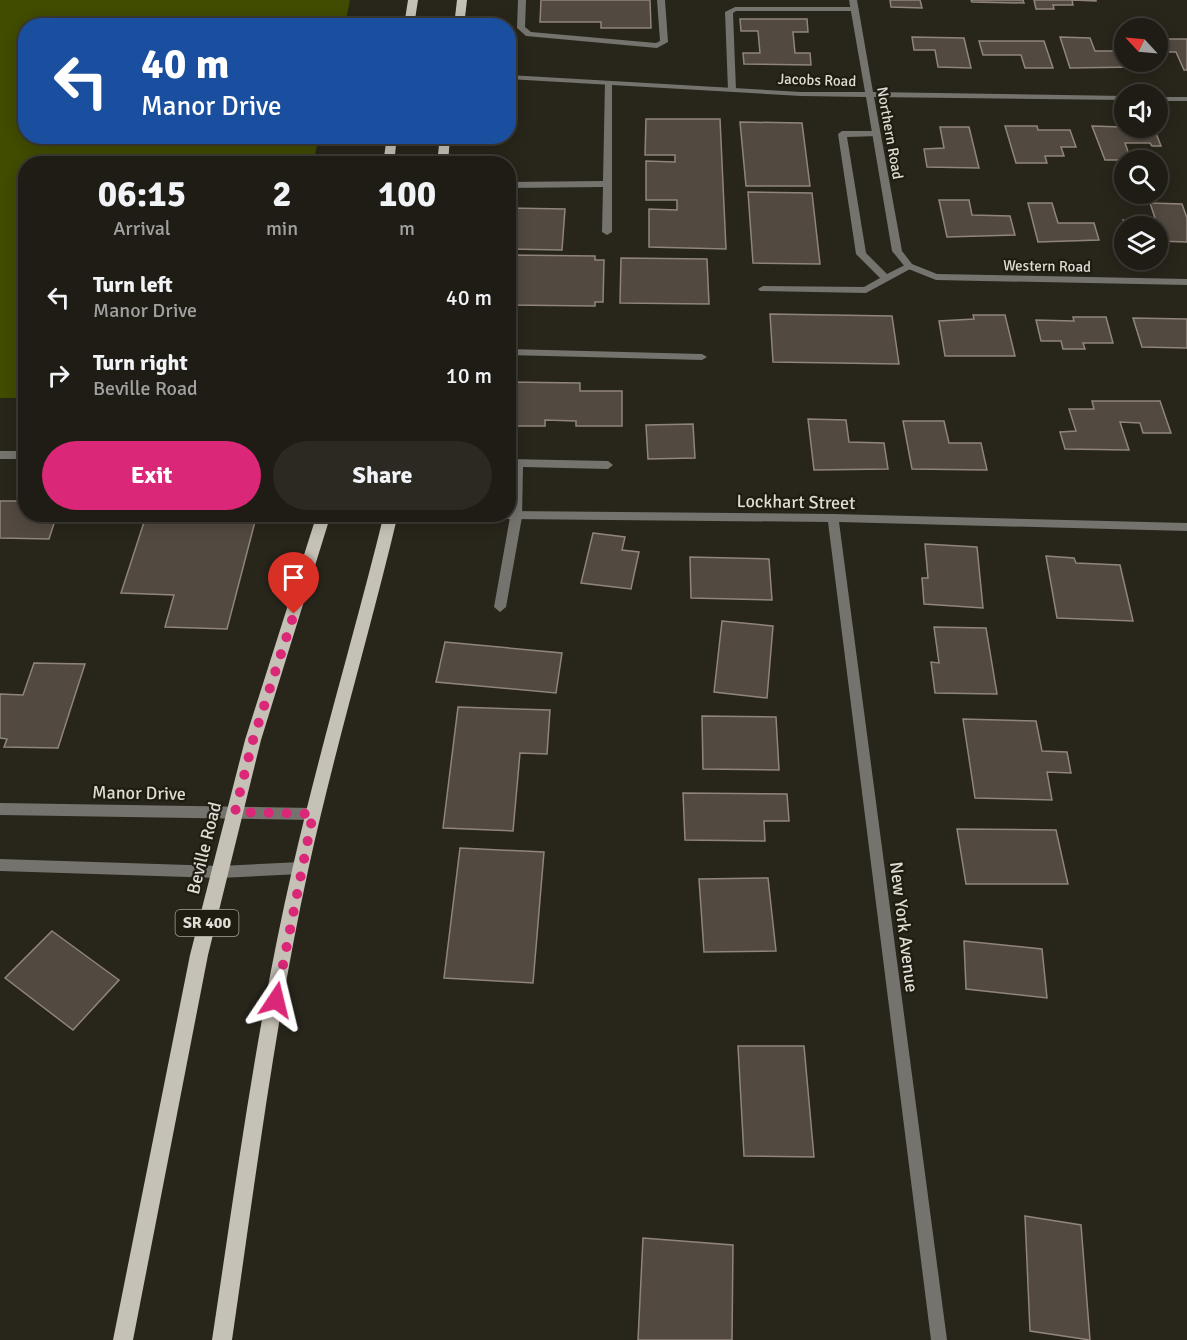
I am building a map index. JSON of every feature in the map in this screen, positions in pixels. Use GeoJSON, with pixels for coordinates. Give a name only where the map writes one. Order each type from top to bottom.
{"type":"FeatureCollection","features":[{"type":"Feature","properties":{"kind":"main road"},"geometry":{"type":"LineString","coordinates":[[410,18],[413,0]]}},
{"type":"Feature","properties":{"kind":"main road"},"geometry":{"type":"LineString","coordinates":[[460,18],[462,0]]}},
{"type":"Feature","properties":{"kind":"main road","name":"Beville Road"},"geometry":{"type":"LineString","coordinates":[[123,1340],[199,955],[253,740],[321,522]]}},
{"type":"Feature","properties":{"kind":"main road"},"geometry":{"type":"LineString","coordinates":[[222,1340],[262,1082],[301,868],[330,742],[367,615],[389,522]]}},
{"type":"Feature","properties":{"kind":"street"},"geometry":{"type":"LineString","coordinates":[[522,0],[521,28],[529,34],[657,46],[664,42],[661,0]]}},
{"type":"Feature","properties":{"kind":"street"},"geometry":{"type":"LineString","coordinates":[[732,90],[729,12],[735,9],[854,5]]}},
{"type":"Feature","properties":{"kind":"street","name":"Northern Road"},"geometry":{"type":"LineString","coordinates":[[854,5],[897,251],[909,266]]}},
{"type":"Feature","properties":{"kind":"street","name":"Jacobs Road"},"geometry":{"type":"LineString","coordinates":[[516,77],[732,90],[870,95],[1114,98]]}},
{"type":"Feature","properties":{"kind":"street"},"geometry":{"type":"LineString","coordinates":[[607,232],[608,83]]}},
{"type":"Feature","properties":{"kind":"street"},"geometry":{"type":"LineString","coordinates":[[1168,99],[1187,99]]}},
{"type":"Feature","properties":{"kind":"street"},"geometry":{"type":"LineString","coordinates":[[876,134],[842,134],[861,254],[887,279]]}},
{"type":"Feature","properties":{"kind":"street"},"geometry":{"type":"LineString","coordinates":[[516,185],[608,184]]}},
{"type":"Feature","properties":{"kind":"street"},"geometry":{"type":"LineString","coordinates":[[763,289],[866,290],[909,266]]}},
{"type":"Feature","properties":{"kind":"street","name":"Western Road"},"geometry":{"type":"LineString","coordinates":[[909,266],[936,278],[1187,282]]}},
{"type":"Feature","properties":{"kind":"street"},"geometry":{"type":"LineString","coordinates":[[516,352],[702,357]]}},
{"type":"Feature","properties":{"kind":"street"},"geometry":{"type":"LineString","coordinates":[[0,455],[18,455]]}},
{"type":"Feature","properties":{"kind":"street"},"geometry":{"type":"LineString","coordinates":[[516,463],[608,465]]}},
{"type":"Feature","properties":{"kind":"street","name":"Lockhart Street"},"geometry":{"type":"LineString","coordinates":[[516,517],[833,518],[1187,527]]}},
{"type":"Feature","properties":{"kind":"street","name":"New York Avenue"},"geometry":{"type":"LineString","coordinates":[[833,518],[939,1340]]}},
{"type":"Feature","properties":{"kind":"street"},"geometry":{"type":"LineString","coordinates":[[500,607],[515,522]]}},
{"type":"Feature","properties":{"kind":"street","name":"Manor Drive"},"geometry":{"type":"LineString","coordinates":[[0,808],[313,814]]}},
{"type":"Feature","properties":{"kind":"street"},"geometry":{"type":"LineString","coordinates":[[0,865],[220,872],[301,868]]}},
{"type":"Feature","properties":{"kind":"green space"},"geometry":{"type":"Polygon","coordinates":[[[0,0],[350,0],[346,18],[18,18],[18,144],[317,144],[315,156],[18,156],[18,398],[0,398],[0,0]]]}},
{"type":"Feature","properties":{"kind":"building"},"geometry":{"type":"Polygon","coordinates":[[[541,0],[650,0],[651,28],[601,28],[601,22],[540,22],[541,0]]]}},
{"type":"Feature","properties":{"kind":"building"},"geometry":{"type":"Polygon","coordinates":[[[890,0],[920,0],[922,8],[891,7],[890,0]]]}},
{"type":"Feature","properties":{"kind":"building"},"geometry":{"type":"Polygon","coordinates":[[[971,0],[1023,0],[1024,3],[972,2],[971,0]]]}},
{"type":"Feature","properties":{"kind":"building"},"geometry":{"type":"Polygon","coordinates":[[[1034,0],[1072,0],[1073,5],[1053,5],[1054,9],[1036,9],[1034,0]]]}},
{"type":"Feature","properties":{"kind":"building"},"geometry":{"type":"Polygon","coordinates":[[[740,19],[807,19],[808,32],[793,32],[795,53],[810,53],[811,65],[744,64],[743,53],[760,53],[758,31],[741,31],[740,19]]]}},
{"type":"Feature","properties":{"kind":"building"},"geometry":{"type":"Polygon","coordinates":[[[912,37],[964,38],[971,68],[938,67],[935,50],[914,50],[912,37]]]}},
{"type":"Feature","properties":{"kind":"building"},"geometry":{"type":"Polygon","coordinates":[[[1060,37],[1090,38],[1095,51],[1114,51],[1114,67],[1070,68],[1060,37]]]}},
{"type":"Feature","properties":{"kind":"building"},"geometry":{"type":"Polygon","coordinates":[[[1168,39],[1187,39],[1187,70],[1184,70],[1176,52],[1168,52],[1168,39]]]}},
{"type":"Feature","properties":{"kind":"building"},"geometry":{"type":"Polygon","coordinates":[[[979,41],[1044,41],[1053,68],[1025,68],[1021,55],[983,55],[979,41]]]}},
{"type":"Feature","properties":{"kind":"building"},"geometry":{"type":"Polygon","coordinates":[[[646,119],[720,119],[726,249],[649,247],[649,209],[677,210],[677,200],[646,200],[646,161],[675,162],[675,155],[645,155],[646,119]]]}},
{"type":"Feature","properties":{"kind":"building"},"geometry":{"type":"Polygon","coordinates":[[[740,122],[802,123],[810,186],[746,186],[740,122]]]}},
{"type":"Feature","properties":{"kind":"building"},"geometry":{"type":"Polygon","coordinates":[[[1005,126],[1037,126],[1038,130],[1070,130],[1076,147],[1061,147],[1064,156],[1045,156],[1047,163],[1016,163],[1005,126]]]}},
{"type":"Feature","properties":{"kind":"building"},"geometry":{"type":"Polygon","coordinates":[[[1092,126],[1114,127],[1114,138],[1158,138],[1161,146],[1152,146],[1150,143],[1125,143],[1127,150],[1114,150],[1114,160],[1105,160],[1092,126]]]}},
{"type":"Feature","properties":{"kind":"building"},"geometry":{"type":"Polygon","coordinates":[[[940,127],[969,127],[979,168],[927,167],[924,149],[944,148],[940,127]]]}},
{"type":"Feature","properties":{"kind":"building"},"geometry":{"type":"Polygon","coordinates":[[[748,192],[812,193],[820,264],[753,263],[748,192]]]}},
{"type":"Feature","properties":{"kind":"building"},"geometry":{"type":"Polygon","coordinates":[[[939,200],[969,200],[972,215],[1010,216],[1015,235],[947,237],[939,200]]]}},
{"type":"Feature","properties":{"kind":"building"},"geometry":{"type":"Polygon","coordinates":[[[1028,203],[1052,203],[1058,223],[1094,223],[1099,240],[1038,242],[1028,203]]]}},
{"type":"Feature","properties":{"kind":"building"},"geometry":{"type":"Polygon","coordinates":[[[1150,204],[1182,204],[1187,218],[1187,242],[1168,241],[1168,216],[1154,216],[1150,204]]]}},
{"type":"Feature","properties":{"kind":"building"},"geometry":{"type":"Polygon","coordinates":[[[516,208],[565,209],[562,250],[516,249],[516,208]]]}},
{"type":"Feature","properties":{"kind":"building"},"geometry":{"type":"Polygon","coordinates":[[[516,255],[595,256],[595,260],[604,260],[603,302],[595,302],[595,306],[516,305],[516,255]]]}},
{"type":"Feature","properties":{"kind":"building"},"geometry":{"type":"Polygon","coordinates":[[[621,258],[707,259],[709,304],[620,303],[621,258]]]}},
{"type":"Feature","properties":{"kind":"building"},"geometry":{"type":"Polygon","coordinates":[[[770,314],[892,316],[899,364],[773,362],[770,314]]]}},
{"type":"Feature","properties":{"kind":"building"},"geometry":{"type":"Polygon","coordinates":[[[973,315],[1005,315],[1015,356],[945,356],[939,321],[974,319],[973,315]]]}},
{"type":"Feature","properties":{"kind":"building"},"geometry":{"type":"Polygon","coordinates":[[[1073,317],[1106,317],[1113,343],[1083,343],[1085,349],[1063,349],[1061,341],[1041,341],[1036,320],[1074,321],[1073,317]]]}},
{"type":"Feature","properties":{"kind":"building"},"geometry":{"type":"Polygon","coordinates":[[[1133,318],[1187,319],[1187,348],[1142,347],[1133,318]]]}},
{"type":"Feature","properties":{"kind":"building"},"geometry":{"type":"Polygon","coordinates":[[[516,382],[580,383],[580,391],[622,391],[622,426],[576,426],[576,421],[545,420],[545,426],[516,426],[516,382]]]}},
{"type":"Feature","properties":{"kind":"building"},"geometry":{"type":"Polygon","coordinates":[[[1092,401],[1160,401],[1171,433],[1143,433],[1140,423],[1120,422],[1129,450],[1065,449],[1060,432],[1076,431],[1069,409],[1094,409],[1092,401]]]}},
{"type":"Feature","properties":{"kind":"building"},"geometry":{"type":"Polygon","coordinates":[[[808,419],[846,420],[849,442],[884,443],[888,469],[814,470],[808,419]]]}},
{"type":"Feature","properties":{"kind":"building"},"geometry":{"type":"Polygon","coordinates":[[[903,421],[944,421],[949,443],[981,443],[987,470],[912,469],[903,421]]]}},
{"type":"Feature","properties":{"kind":"building"},"geometry":{"type":"Polygon","coordinates":[[[693,424],[695,458],[648,459],[646,425],[693,424]]]}},
{"type":"Feature","properties":{"kind":"building"},"geometry":{"type":"Polygon","coordinates":[[[0,501],[18,501],[18,522],[54,522],[49,539],[0,538],[0,501]]]}},
{"type":"Feature","properties":{"kind":"building"},"geometry":{"type":"Polygon","coordinates":[[[144,522],[255,522],[227,629],[165,627],[174,595],[121,593],[144,522]]]}},
{"type":"Feature","properties":{"kind":"building"},"geometry":{"type":"Polygon","coordinates":[[[593,533],[625,537],[622,550],[639,552],[631,589],[581,583],[593,533]]]}},
{"type":"Feature","properties":{"kind":"building"},"geometry":{"type":"Polygon","coordinates":[[[925,544],[977,547],[983,608],[924,604],[922,578],[928,578],[925,544]]]}},
{"type":"Feature","properties":{"kind":"building"},"geometry":{"type":"Polygon","coordinates":[[[1046,556],[1074,558],[1076,563],[1120,565],[1133,621],[1057,618],[1046,556]]]}},
{"type":"Feature","properties":{"kind":"building"},"geometry":{"type":"Polygon","coordinates":[[[690,557],[769,559],[772,600],[691,598],[690,557]]]}},
{"type":"Feature","properties":{"kind":"building"},"geometry":{"type":"Polygon","coordinates":[[[722,621],[773,626],[767,698],[714,692],[722,621]]]}},
{"type":"Feature","properties":{"kind":"building"},"geometry":{"type":"Polygon","coordinates":[[[934,627],[986,628],[997,694],[935,693],[931,662],[939,663],[934,627]]]}},
{"type":"Feature","properties":{"kind":"building"},"geometry":{"type":"Polygon","coordinates":[[[445,642],[562,653],[556,693],[436,682],[445,642]]]}},
{"type":"Feature","properties":{"kind":"building"},"geometry":{"type":"Polygon","coordinates":[[[34,663],[85,664],[58,748],[4,747],[7,739],[0,738],[0,694],[23,695],[34,663]]]}},
{"type":"Feature","properties":{"kind":"building"},"geometry":{"type":"Polygon","coordinates":[[[458,707],[550,710],[547,754],[520,753],[513,831],[443,828],[458,707]]]}},
{"type":"Feature","properties":{"kind":"building"},"geometry":{"type":"Polygon","coordinates":[[[702,716],[776,717],[779,770],[703,769],[702,716]]]}},
{"type":"Feature","properties":{"kind":"building"},"geometry":{"type":"Polygon","coordinates":[[[963,719],[1036,721],[1042,751],[1067,752],[1071,773],[1047,772],[1052,800],[975,798],[963,719]]]}},
{"type":"Feature","properties":{"kind":"building"},"geometry":{"type":"Polygon","coordinates":[[[683,793],[787,794],[789,821],[764,821],[765,841],[685,840],[683,793]]]}},
{"type":"Feature","properties":{"kind":"building"},"geometry":{"type":"Polygon","coordinates":[[[957,829],[1056,830],[1068,884],[966,884],[957,829]]]}},
{"type":"Feature","properties":{"kind":"building"},"geometry":{"type":"Polygon","coordinates":[[[460,848],[544,852],[533,983],[444,978],[460,848]]]}},
{"type":"Feature","properties":{"kind":"building"},"geometry":{"type":"Polygon","coordinates":[[[768,878],[776,951],[704,952],[699,879],[768,878]]]}},
{"type":"Feature","properties":{"kind":"building"},"geometry":{"type":"Polygon","coordinates":[[[52,931],[119,980],[73,1030],[5,978],[52,931]]]}},
{"type":"Feature","properties":{"kind":"building"},"geometry":{"type":"Polygon","coordinates":[[[964,941],[1042,949],[1047,998],[966,989],[964,941]]]}},
{"type":"Feature","properties":{"kind":"building"},"geometry":{"type":"Polygon","coordinates":[[[738,1046],[804,1046],[814,1157],[744,1156],[738,1046]]]}},
{"type":"Feature","properties":{"kind":"building"},"geometry":{"type":"Polygon","coordinates":[[[1025,1216],[1081,1225],[1090,1340],[1030,1331],[1025,1216]]]}},
{"type":"Feature","properties":{"kind":"building"},"geometry":{"type":"Polygon","coordinates":[[[643,1238],[733,1245],[732,1340],[638,1340],[643,1238]]]}},
{"type":"Feature","properties":{"kind":"route"},"geometry":{"type":"LineString","coordinates":[[276,1000],[313,814],[235,812],[253,740],[294,614]]}}]}
